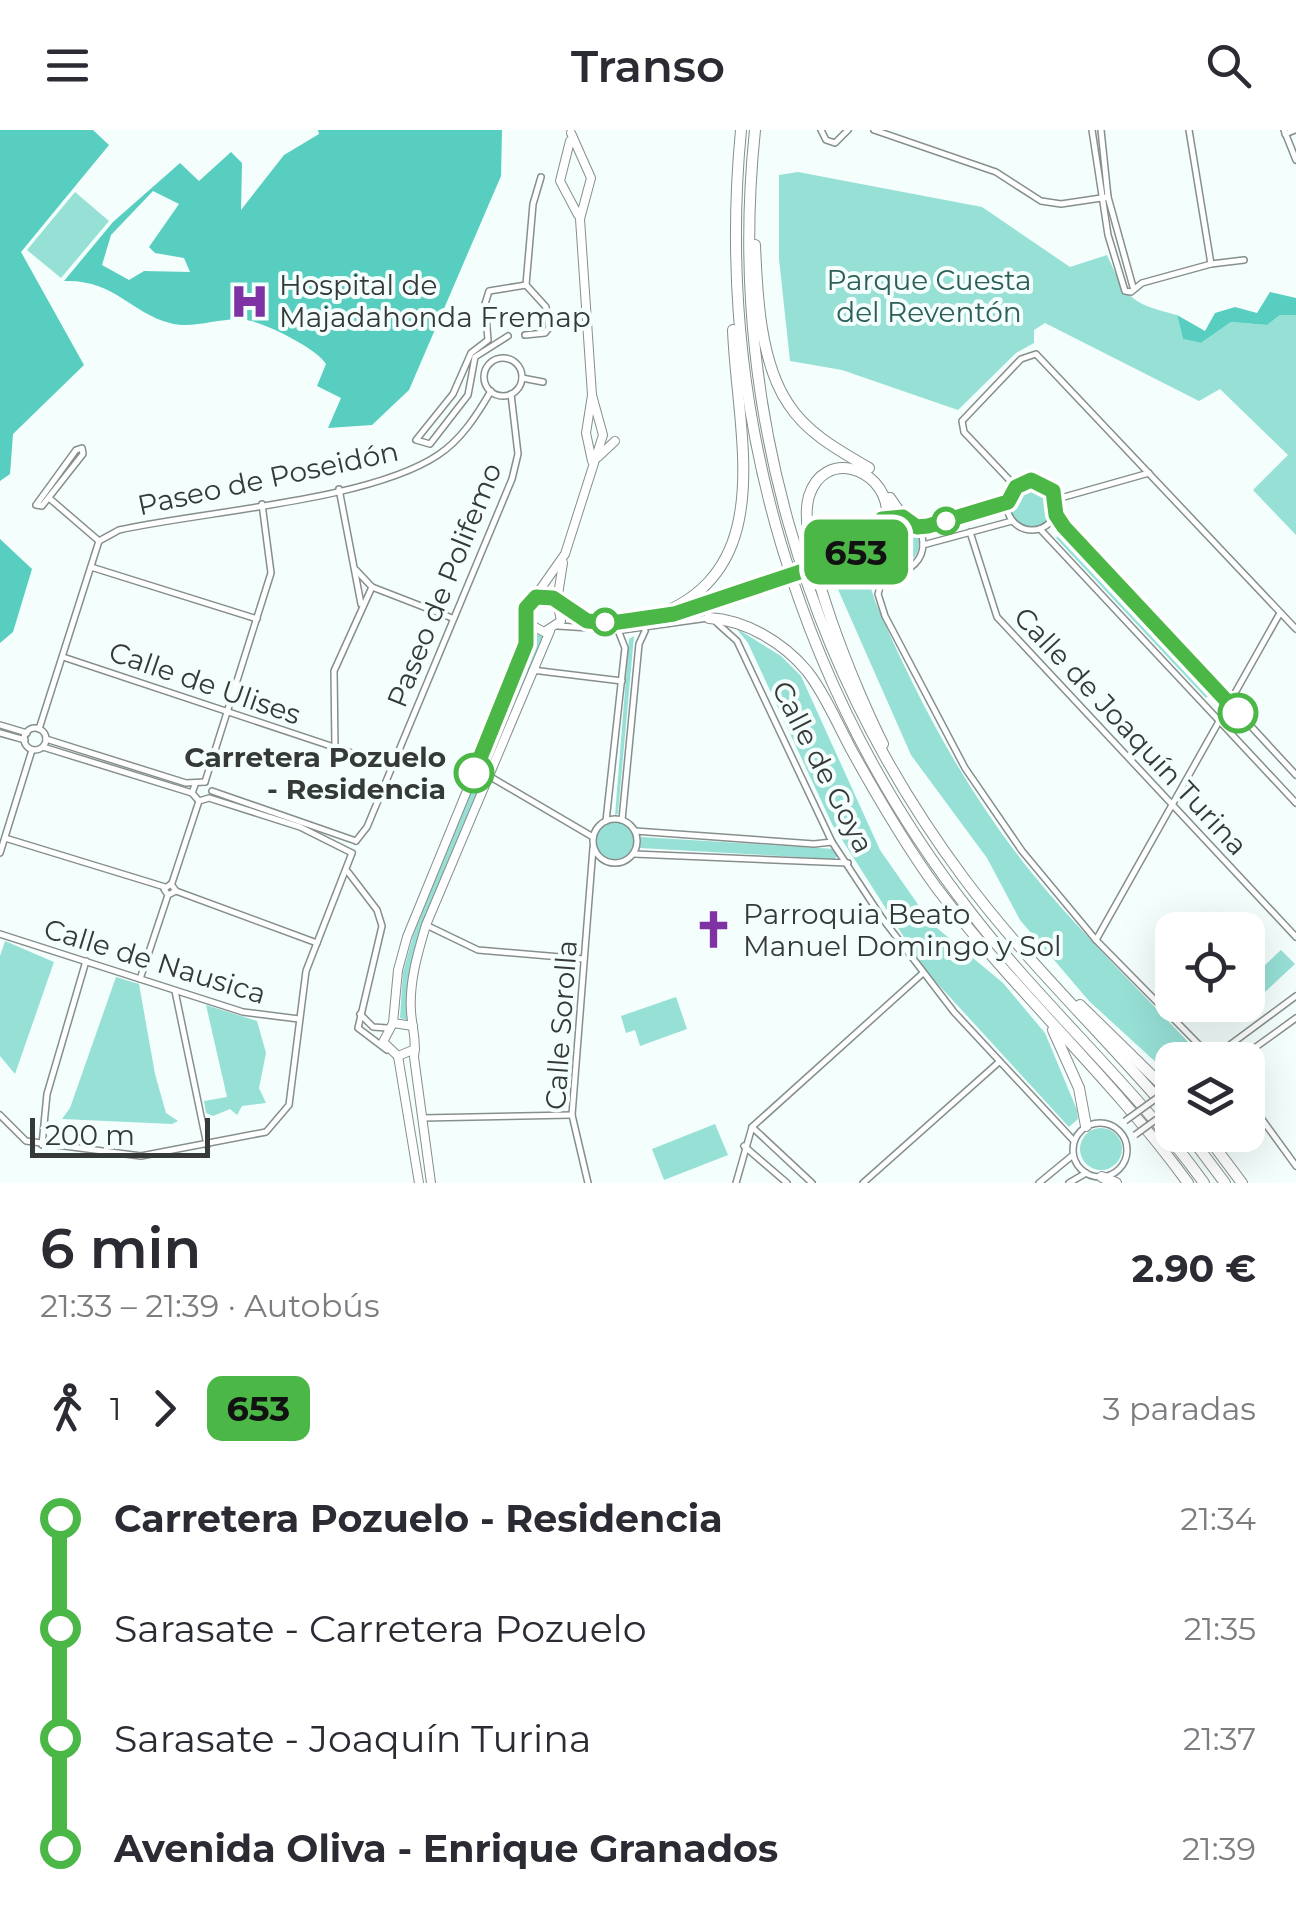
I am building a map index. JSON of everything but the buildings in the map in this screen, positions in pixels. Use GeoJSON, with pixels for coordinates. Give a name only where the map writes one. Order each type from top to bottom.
{"type":"FeatureCollection","features":[{"type":"Feature","properties":{"kind":"highway"},"geometry":{"type":"LineString","coordinates":[[647,624],[704,588],[728,555],[740,526],[744,495],[732,320],[741,130]]}},
{"type":"Feature","properties":{"kind":"highway"},"geometry":{"type":"LineString","coordinates":[[755,130],[750,182],[752,330],[764,418],[784,512],[822,630],[864,722],[901,786],[998,922],[1155,1093]]}},
{"type":"Feature","properties":{"kind":"highway"},"geometry":{"type":"LineString","coordinates":[[750,182],[756,264],[772,373],[802,420],[872,470],[903,517]]}},
{"type":"Feature","properties":{"kind":"highway"},"geometry":{"type":"LineString","coordinates":[[736,269],[748,402],[770,513],[810,634],[873,766],[926,852],[974,916],[1173,1140],[1204,1183]]}},
{"type":"Feature","properties":{"kind":"highway"},"geometry":{"type":"LineString","coordinates":[[882,519],[888,509],[882,488],[869,474],[846,468],[835,469],[814,485],[805,517],[846,658],[901,786]]}},
{"type":"Feature","properties":{"kind":"highway"},"geometry":{"type":"LineString","coordinates":[[709,618],[744,624],[782,647],[807,671],[888,817],[934,883],[1045,1016],[1142,1122],[1188,1183]]}},
{"type":"Feature","properties":{"kind":"highway"},"geometry":{"type":"LineString","coordinates":[[873,766],[881,794],[934,883]]}},
{"type":"Feature","properties":{"kind":"highway"},"geometry":{"type":"LineString","coordinates":[[998,922],[1155,1078]]}},
{"type":"Feature","properties":{"kind":"highway"},"geometry":{"type":"LineString","coordinates":[[1045,1016],[1079,1088],[1086,1126]]}},
{"type":"Feature","properties":{"kind":"highway"},"geometry":{"type":"LineString","coordinates":[[1202,1152],[1225,1183]]}},
{"type":"Feature","properties":{"kind":"highway"},"geometry":{"type":"LineString","coordinates":[[1219,1152],[1242,1183]]}},
{"type":"Feature","properties":{"kind":"highway"},"geometry":{"type":"LineString","coordinates":[[1102,1177],[1116,1183]]}},
{"type":"Feature","properties":{"kind":"street"},"geometry":{"type":"LineString","coordinates":[[821,130],[826,140],[835,142],[848,130]]}},
{"type":"Feature","properties":{"kind":"street"},"geometry":{"type":"LineString","coordinates":[[874,130],[892,132],[996,172],[1041,201],[1061,204],[1108,197]]}},
{"type":"Feature","properties":{"kind":"street"},"geometry":{"type":"LineString","coordinates":[[1092,130],[1100,198],[1116,265],[1125,291],[1131,292],[1133,287],[1108,197],[1101,130]]}},
{"type":"Feature","properties":{"kind":"street"},"geometry":{"type":"LineString","coordinates":[[1189,130],[1212,264]]}},
{"type":"Feature","properties":{"kind":"street"},"geometry":{"type":"LineString","coordinates":[[1296,130],[1285,132],[1296,160]]}},
{"type":"Feature","properties":{"kind":"street"},"geometry":{"type":"LineString","coordinates":[[571,132],[560,181],[580,219]]}},
{"type":"Feature","properties":{"kind":"street"},"geometry":{"type":"LineString","coordinates":[[571,132],[591,178],[580,219],[592,395],[588,438],[593,471]]}},
{"type":"Feature","properties":{"kind":"street"},"geometry":{"type":"LineString","coordinates":[[564,166],[575,162],[586,166]]}},
{"type":"Feature","properties":{"kind":"street"},"geometry":{"type":"LineString","coordinates":[[525,335],[545,334],[549,328],[546,308],[526,285],[533,204],[541,177]]}},
{"type":"Feature","properties":{"kind":"street"},"geometry":{"type":"LineString","coordinates":[[566,190],[586,190]]}},
{"type":"Feature","properties":{"kind":"street"},"geometry":{"type":"LineString","coordinates":[[1133,287],[1212,264],[1244,260]]}},
{"type":"Feature","properties":{"kind":"street"},"geometry":{"type":"LineString","coordinates":[[488,340],[485,304],[489,291],[526,285]]}},
{"type":"Feature","properties":{"kind":"street"},"geometry":{"type":"LineString","coordinates":[[505,337],[475,357],[468,396],[447,425],[430,444],[416,440],[453,394],[471,353],[488,340],[505,337]]}},
{"type":"Feature","properties":{"kind":"street"},"geometry":{"type":"LineString","coordinates":[[1016,487],[964,432],[962,421],[1021,360],[1036,354],[1296,630]]}},
{"type":"Feature","properties":{"kind":"street"},"geometry":{"type":"LineString","coordinates":[[522,378],[511,394],[491,391],[484,378],[495,359],[510,359],[522,378],[544,382]]}},
{"type":"Feature","properties":{"kind":"street","name":"Paseo de Poseidón"},"geometry":{"type":"LineString","coordinates":[[99,541],[118,530],[397,476],[442,453],[477,414],[491,391]]}},
{"type":"Feature","properties":{"kind":"street","name":"Paseo de Polifemo"},"geometry":{"type":"LineString","coordinates":[[354,841],[367,828],[516,466],[511,394]]}},
{"type":"Feature","properties":{"kind":"street"},"geometry":{"type":"LineString","coordinates":[[592,395],[601,426],[593,471]]}},
{"type":"Feature","properties":{"kind":"street"},"geometry":{"type":"LineString","coordinates":[[588,426],[601,426]]}},
{"type":"Feature","properties":{"kind":"street"},"geometry":{"type":"LineString","coordinates":[[430,1183],[415,1049],[418,1035],[412,1026],[416,963],[426,924],[532,670],[554,629],[564,554],[600,450],[615,442],[588,438]]}},
{"type":"Feature","properties":{"kind":"street"},"geometry":{"type":"LineString","coordinates":[[82,448],[84,454],[49,498],[42,506],[36,506],[76,450],[82,448]]}},
{"type":"Feature","properties":{"kind":"street"},"geometry":{"type":"LineString","coordinates":[[1057,499],[1149,473]]}},
{"type":"Feature","properties":{"kind":"street"},"geometry":{"type":"LineString","coordinates":[[1040,482],[1057,499],[1056,515],[1040,530],[1025,530],[1013,521],[1008,502],[1016,487],[1040,482]]}},
{"type":"Feature","properties":{"kind":"street"},"geometry":{"type":"LineString","coordinates":[[339,490],[361,604]]}},
{"type":"Feature","properties":{"kind":"street"},"geometry":{"type":"LineString","coordinates":[[39,729],[99,541],[49,498]]}},
{"type":"Feature","properties":{"kind":"street"},"geometry":{"type":"LineString","coordinates":[[917,527],[1008,502]]}},
{"type":"Feature","properties":{"kind":"street"},"geometry":{"type":"LineString","coordinates":[[140,979],[199,801],[210,795],[354,841],[359,849],[350,851],[300,827],[210,795],[205,782],[272,573],[262,504]]}},
{"type":"Feature","properties":{"kind":"street"},"geometry":{"type":"LineString","coordinates":[[1056,515],[1296,775]]}},
{"type":"Feature","properties":{"kind":"street"},"geometry":{"type":"LineString","coordinates":[[536,597],[559,603],[587,621],[647,624],[854,554],[882,519],[903,517],[917,527],[923,545]]}},
{"type":"Feature","properties":{"kind":"street"},"geometry":{"type":"LineString","coordinates":[[854,554],[871,558],[885,570],[910,568],[923,545],[1013,521]]}},
{"type":"Feature","properties":{"kind":"street"},"geometry":{"type":"LineString","coordinates":[[1040,530],[1296,803]]}},
{"type":"Feature","properties":{"kind":"street","name":"Calle de Joaquín Turina"},"geometry":{"type":"LineString","coordinates":[[970,532],[997,617],[1296,938]]}},
{"type":"Feature","properties":{"kind":"street"},"geometry":{"type":"LineString","coordinates":[[868,539],[871,558]]}},
{"type":"Feature","properties":{"kind":"street"},"geometry":{"type":"LineString","coordinates":[[387,1050],[383,1042],[390,1026],[398,970],[408,937],[526,644],[526,608],[564,554]]}},
{"type":"Feature","properties":{"kind":"street"},"geometry":{"type":"LineString","coordinates":[[91,568],[257,619]]}},
{"type":"Feature","properties":{"kind":"street"},"geometry":{"type":"LineString","coordinates":[[355,568],[372,587],[453,618]]}},
{"type":"Feature","properties":{"kind":"street"},"geometry":{"type":"LineString","coordinates":[[885,570],[878,594],[928,704],[1022,851],[1096,940],[1195,1042]]}},
{"type":"Feature","properties":{"kind":"street"},"geometry":{"type":"LineString","coordinates":[[335,748],[334,670],[372,587]]}},
{"type":"Feature","properties":{"kind":"street"},"geometry":{"type":"LineString","coordinates":[[1096,940],[1280,613]]}},
{"type":"Feature","properties":{"kind":"street"},"geometry":{"type":"LineString","coordinates":[[620,630],[674,614]]}},
{"type":"Feature","properties":{"kind":"street"},"geometry":{"type":"LineString","coordinates":[[528,623],[538,631],[620,630],[709,618]]}},
{"type":"Feature","properties":{"kind":"street","name":"Calle de Goya"},"geometry":{"type":"LineString","coordinates":[[709,618],[737,641],[832,842],[923,973],[1074,1141]]}},
{"type":"Feature","properties":{"kind":"street"},"geometry":{"type":"LineString","coordinates":[[622,820],[637,660],[641,634],[647,624]]}},
{"type":"Feature","properties":{"kind":"street"},"geometry":{"type":"LineString","coordinates":[[620,630],[624,658],[606,820],[592,838],[593,848],[603,860],[622,863],[634,854],[848,864]]}},
{"type":"Feature","properties":{"kind":"street","name":"Calle de Ulises"},"geometry":{"type":"LineString","coordinates":[[63,657],[391,766]]}},
{"type":"Feature","properties":{"kind":"street"},"geometry":{"type":"LineString","coordinates":[[624,658],[637,660]]}},
{"type":"Feature","properties":{"kind":"street"},"geometry":{"type":"LineString","coordinates":[[532,670],[622,681]]}},
{"type":"Feature","properties":{"kind":"street"},"geometry":{"type":"LineString","coordinates":[[0,725],[27,732],[39,729]]}},
{"type":"Feature","properties":{"kind":"street"},"geometry":{"type":"LineString","coordinates":[[39,729],[46,739],[195,785],[205,782]]}},
{"type":"Feature","properties":{"kind":"street"},"geometry":{"type":"LineString","coordinates":[[24,740],[27,732]]}},
{"type":"Feature","properties":{"kind":"street"},"geometry":{"type":"LineString","coordinates":[[0,733],[24,740],[32,750]]}},
{"type":"Feature","properties":{"kind":"street"},"geometry":{"type":"LineString","coordinates":[[43,747],[46,739]]}},
{"type":"Feature","properties":{"kind":"street"},"geometry":{"type":"LineString","coordinates":[[32,750],[43,747],[192,793],[199,801]]}},
{"type":"Feature","properties":{"kind":"street"},"geometry":{"type":"LineString","coordinates":[[0,854],[32,750]]}},
{"type":"Feature","properties":{"kind":"street"},"geometry":{"type":"LineString","coordinates":[[489,776],[592,838]]}},
{"type":"Feature","properties":{"kind":"street"},"geometry":{"type":"LineString","coordinates":[[192,793],[195,785]]}},
{"type":"Feature","properties":{"kind":"street"},"geometry":{"type":"LineString","coordinates":[[606,820],[622,820],[635,832],[832,842]]}},
{"type":"Feature","properties":{"kind":"street"},"geometry":{"type":"LineString","coordinates":[[634,854],[635,832]]}},
{"type":"Feature","properties":{"kind":"street"},"geometry":{"type":"LineString","coordinates":[[5,838],[171,888],[318,942]]}},
{"type":"Feature","properties":{"kind":"street"},"geometry":{"type":"LineString","coordinates":[[0,1114],[12,1132],[42,1145],[141,1156],[266,1132],[284,1114],[292,1093],[306,972],[348,872],[354,841]]}},
{"type":"Feature","properties":{"kind":"street","name":"Calle Sorolla"},"geometry":{"type":"LineString","coordinates":[[588,1183],[572,1115],[593,848]]}},
{"type":"Feature","properties":{"kind":"street"},"geometry":{"type":"LineString","coordinates":[[591,869],[603,860]]}},
{"type":"Feature","properties":{"kind":"street"},"geometry":{"type":"LineString","coordinates":[[348,872],[372,902],[382,926],[358,1028],[398,1056]]}},
{"type":"Feature","properties":{"kind":"street"},"geometry":{"type":"LineString","coordinates":[[426,924],[478,950],[584,958]]}},
{"type":"Feature","properties":{"kind":"street","name":"Calle de Nausica"},"geometry":{"type":"LineString","coordinates":[[0,934],[267,1017],[299,1018]]}},
{"type":"Feature","properties":{"kind":"street"},"geometry":{"type":"LineString","coordinates":[[42,1145],[47,1094],[86,961]]}},
{"type":"Feature","properties":{"kind":"street"},"geometry":{"type":"LineString","coordinates":[[736,1183],[752,1127],[923,973]]}},
{"type":"Feature","properties":{"kind":"street"},"geometry":{"type":"LineString","coordinates":[[175,990],[207,1144]]}},
{"type":"Feature","properties":{"kind":"street"},"geometry":{"type":"LineString","coordinates":[[1234,1042],[1296,996]]}},
{"type":"Feature","properties":{"kind":"street"},"geometry":{"type":"LineString","coordinates":[[359,1011],[363,1022],[412,1026]]}},
{"type":"Feature","properties":{"kind":"street"},"geometry":{"type":"LineString","coordinates":[[1263,1042],[1296,1018]]}},
{"type":"Feature","properties":{"kind":"street"},"geometry":{"type":"LineString","coordinates":[[398,1056],[415,1049]]}},
{"type":"Feature","properties":{"kind":"street"},"geometry":{"type":"LineString","coordinates":[[398,1056],[419,1183]]}},
{"type":"Feature","properties":{"kind":"street"},"geometry":{"type":"LineString","coordinates":[[863,1183],[1000,1062]]}},
{"type":"Feature","properties":{"kind":"street"},"geometry":{"type":"LineString","coordinates":[[1155,1099],[1114,1126],[1098,1122],[1086,1126],[1074,1141],[1073,1155],[1086,1173],[1102,1177],[1120,1169],[1127,1144],[1155,1123]]}},
{"type":"Feature","properties":{"kind":"street"},"geometry":{"type":"LineString","coordinates":[[422,1118],[572,1115]]}},
{"type":"Feature","properties":{"kind":"street"},"geometry":{"type":"LineString","coordinates":[[1265,1123],[1296,1166]]}},
{"type":"Feature","properties":{"kind":"street"},"geometry":{"type":"LineString","coordinates":[[1114,1126],[1127,1144]]}},
{"type":"Feature","properties":{"kind":"street"},"geometry":{"type":"LineString","coordinates":[[752,1127],[812,1183]]}},
{"type":"Feature","properties":{"kind":"street"},"geometry":{"type":"LineString","coordinates":[[744,1146],[788,1183]]}},
{"type":"Feature","properties":{"kind":"street"},"geometry":{"type":"LineString","coordinates":[[1039,1183],[1073,1155]]}},
{"type":"Feature","properties":{"kind":"street"},"geometry":{"type":"LineString","coordinates":[[1069,1183],[1086,1173]]}},
{"type":"Feature","properties":{"kind":"green space"},"geometry":{"type":"Polygon","coordinates":[[[0,130],[93,130],[109,145],[21,252],[84,365],[13,434],[10,474],[0,481],[0,130]]]}},
{"type":"Feature","properties":{"kind":"green space"},"geometry":{"type":"Polygon","coordinates":[[[318,130],[502,130],[501,176],[409,390],[372,425],[328,428],[341,398],[317,386],[326,364],[313,351],[278,331],[237,319],[189,325],[170,323],[96,285],[64,281],[113,222],[180,163],[199,181],[231,152],[242,163],[241,210],[284,155],[319,134],[318,130]],[[153,191],[111,235],[102,265],[129,280],[144,271],[190,272],[184,258],[155,253],[149,247],[179,204],[153,191]]]}},
{"type":"Feature","properties":{"kind":"green space","name":"Parque Cuesta del Reventón"},"geometry":{"type":"Polygon","coordinates":[[[798,172],[982,207],[1070,267],[1107,255],[1132,297],[1177,315],[1183,339],[1201,343],[1231,322],[1267,325],[1280,315],[1296,315],[1296,535],[1253,490],[1288,455],[1220,389],[1199,401],[1045,323],[1034,330],[1034,343],[1016,353],[958,410],[842,370],[790,361],[779,259],[779,175],[798,172]]]}},
{"type":"Feature","properties":{"kind":"green space"},"geometry":{"type":"Polygon","coordinates":[[[75,192],[109,221],[61,278],[27,250],[75,192]]]}},
{"type":"Feature","properties":{"kind":"green space"},"geometry":{"type":"Polygon","coordinates":[[[1270,292],[1296,298],[1296,315],[1280,315],[1267,325],[1231,322],[1201,343],[1183,339],[1177,315],[1205,331],[1215,313],[1235,307],[1257,313],[1270,292]]]}},
{"type":"Feature","properties":{"kind":"green space"},"geometry":{"type":"Polygon","coordinates":[[[1033,484],[1048,491],[1055,506],[1048,521],[1033,528],[1018,521],[1011,506],[1018,491],[1033,484]]]}},
{"type":"Feature","properties":{"kind":"green space"},"geometry":{"type":"Polygon","coordinates":[[[895,519],[912,526],[919,543],[912,560],[895,567],[878,560],[871,543],[878,526],[895,519]]]}},
{"type":"Feature","properties":{"kind":"green space"},"geometry":{"type":"Polygon","coordinates":[[[1064,531],[1213,692],[1206,698],[1056,538],[1064,531]]]}},
{"type":"Feature","properties":{"kind":"green space"},"geometry":{"type":"Polygon","coordinates":[[[0,539],[32,569],[13,632],[0,643],[0,539]]]}},
{"type":"Feature","properties":{"kind":"green space"},"geometry":{"type":"Polygon","coordinates":[[[862,561],[877,573],[871,588],[907,672],[985,809],[1051,896],[1155,1007],[1155,1022],[1169,1022],[1188,1042],[1155,1042],[1155,1061],[1089,1001],[1020,920],[987,858],[911,755],[829,569],[862,561]]]}},
{"type":"Feature","properties":{"kind":"green space"},"geometry":{"type":"Polygon","coordinates":[[[736,628],[781,656],[801,676],[880,850],[931,923],[1003,983],[1045,1033],[1077,1110],[1078,1119],[1069,1127],[925,970],[832,824],[748,643],[736,628]]]}},
{"type":"Feature","properties":{"kind":"green space"},"geometry":{"type":"Polygon","coordinates":[[[533,632],[543,636],[424,924],[409,986],[407,1020],[400,1018],[403,972],[413,936],[533,632]]]}},
{"type":"Feature","properties":{"kind":"green space"},"geometry":{"type":"Polygon","coordinates":[[[634,636],[618,813],[615,816],[629,639],[634,636]]]}},
{"type":"Feature","properties":{"kind":"green space"},"geometry":{"type":"Polygon","coordinates":[[[615,822],[628,828],[634,841],[628,854],[615,860],[602,854],[596,841],[602,828],[615,822]]]}},
{"type":"Feature","properties":{"kind":"green space"},"geometry":{"type":"Polygon","coordinates":[[[641,837],[835,849],[840,854],[834,859],[640,848],[641,837]]]}},
{"type":"Feature","properties":{"kind":"green space"},"geometry":{"type":"Polygon","coordinates":[[[5,941],[54,962],[15,1074],[0,1056],[0,956],[5,941]]]}},
{"type":"Feature","properties":{"kind":"green space"},"geometry":{"type":"Polygon","coordinates":[[[1281,950],[1295,964],[1265,992],[1265,965],[1281,950]]]}},
{"type":"Feature","properties":{"kind":"green space"},"geometry":{"type":"Polygon","coordinates":[[[116,977],[139,984],[166,1113],[178,1121],[172,1124],[62,1119],[70,1108],[116,977]]]}},
{"type":"Feature","properties":{"kind":"green space"},"geometry":{"type":"Polygon","coordinates":[[[676,997],[687,1029],[640,1046],[635,1030],[626,1033],[621,1016],[676,997]]]}},
{"type":"Feature","properties":{"kind":"green space"},"geometry":{"type":"Polygon","coordinates":[[[206,1005],[257,1021],[266,1053],[259,1088],[266,1103],[242,1106],[237,1115],[230,1109],[213,1116],[206,1113],[204,1101],[227,1097],[206,1005]]]}},
{"type":"Feature","properties":{"kind":"green space"},"geometry":{"type":"Polygon","coordinates":[[[715,1124],[728,1155],[664,1180],[652,1149],[715,1124]]]}},
{"type":"Feature","properties":{"kind":"green space"},"geometry":{"type":"Polygon","coordinates":[[[1101,1128],[1116,1134],[1122,1149],[1116,1164],[1101,1170],[1086,1164],[1080,1149],[1086,1134],[1101,1128]]]}},
{"type":"Feature","properties":{"kind":"bus line","name":"653"},"geometry":{"type":"LineString","coordinates":[[474,773],[526,644],[526,608],[536,597],[553,598],[587,621],[628,622],[674,614],[854,554],[882,519],[903,517],[917,527],[928,526],[1008,502],[1016,487],[1031,480],[1053,491],[1056,515],[1064,527],[1238,713]]}},
{"type":"Feature","properties":{"kind":"place","name":"Hospital de Majadahonda Fremap"},"geometry":{"type":"Point","coordinates":[249,301]}},
{"type":"Feature","properties":{"kind":"place","name":"Carretera Pozuelo - Residencia"},"geometry":{"type":"Point","coordinates":[474,773]}},
{"type":"Feature","properties":{"kind":"place","name":"Parroquia Beato Manuel Domingo y Sol"},"geometry":{"type":"Point","coordinates":[713,930]}}]}
